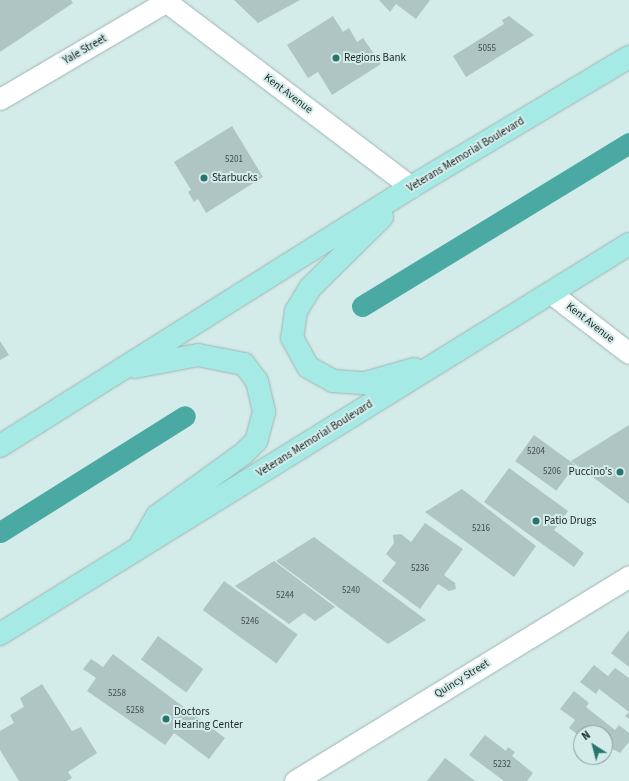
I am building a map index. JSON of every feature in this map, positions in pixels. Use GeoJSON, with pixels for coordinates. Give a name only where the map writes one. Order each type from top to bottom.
{"type":"FeatureCollection","features":[{"type":"Feature","properties":{"kind":"main road","name":"Veterans Memorial Boulevard"},"geometry":{"type":"LineString","coordinates":[[0,446],[412,188],[629,57]]}},
{"type":"Feature","properties":{"kind":"main road"},"geometry":{"type":"LineString","coordinates":[[412,188],[310,288],[296,312],[292,338],[308,367],[333,381],[365,383],[441,361]]}},
{"type":"Feature","properties":{"kind":"main road","name":"Veterans Memorial Boulevard"},"geometry":{"type":"LineString","coordinates":[[0,634],[138,547],[629,244]]}},
{"type":"Feature","properties":{"kind":"main road"},"geometry":{"type":"LineString","coordinates":[[119,371],[198,355],[221,357],[244,364],[257,381],[263,398],[264,412],[256,441],[243,454],[157,516],[138,547]]}},
{"type":"Feature","properties":{"kind":"street","name":"Yale Street"},"geometry":{"type":"LineString","coordinates":[[0,99],[167,1]]}},
{"type":"Feature","properties":{"kind":"street","name":"Kent Avenue"},"geometry":{"type":"LineString","coordinates":[[167,1],[412,188]]}},
{"type":"Feature","properties":{"kind":"street","name":"Kent Avenue"},"geometry":{"type":"LineString","coordinates":[[551,293],[629,353]]}},
{"type":"Feature","properties":{"kind":"street","name":"Quincy Street"},"geometry":{"type":"LineString","coordinates":[[295,781],[629,576]]}},
{"type":"Feature","properties":{"kind":"building"},"geometry":{"type":"Polygon","coordinates":[[[0,0],[71,0],[73,3],[0,52],[0,0]]]}},
{"type":"Feature","properties":{"kind":"building"},"geometry":{"type":"Polygon","coordinates":[[[234,0],[300,0],[258,23],[234,0]]]}},
{"type":"Feature","properties":{"kind":"building"},"geometry":{"type":"Polygon","coordinates":[[[379,0],[430,0],[416,19],[396,4],[390,12],[379,0]]]}},
{"type":"Feature","properties":{"kind":"building","name":"Regions Bank"},"geometry":{"type":"Polygon","coordinates":[[[333,16],[343,32],[349,28],[357,42],[363,38],[381,64],[332,95],[318,72],[308,78],[287,45],[333,16]]]}},
{"type":"Feature","properties":{"kind":"building"},"geometry":{"type":"Polygon","coordinates":[[[509,16],[534,35],[466,77],[453,56],[504,24],[502,20],[509,16]]]}},
{"type":"Feature","properties":{"kind":"building"},"geometry":{"type":"Polygon","coordinates":[[[232,126],[263,177],[206,213],[198,199],[194,202],[188,192],[191,190],[174,162],[232,126]]]}},
{"type":"Feature","properties":{"kind":"building"},"geometry":{"type":"Polygon","coordinates":[[[0,341],[9,355],[0,360],[0,341]]]}},
{"type":"Feature","properties":{"kind":"building"},"geometry":{"type":"Polygon","coordinates":[[[629,425],[629,504],[571,461],[629,425]]]}},
{"type":"Feature","properties":{"kind":"building"},"geometry":{"type":"Polygon","coordinates":[[[534,435],[575,465],[556,491],[515,461],[534,435]]]}},
{"type":"Feature","properties":{"kind":"building","name":"Patio Drugs"},"geometry":{"type":"Polygon","coordinates":[[[509,468],[568,511],[554,530],[584,553],[574,567],[484,502],[509,468]]]}},
{"type":"Feature","properties":{"kind":"building"},"geometry":{"type":"Polygon","coordinates":[[[462,489],[536,546],[514,577],[425,512],[462,489]]]}},
{"type":"Feature","properties":{"kind":"building"},"geometry":{"type":"Polygon","coordinates":[[[425,523],[463,549],[444,575],[455,583],[456,589],[449,591],[438,584],[420,609],[382,581],[396,563],[386,554],[394,543],[393,535],[401,534],[411,542],[425,523]]]}},
{"type":"Feature","properties":{"kind":"building"},"geometry":{"type":"Polygon","coordinates":[[[314,537],[426,620],[388,644],[276,561],[314,537]]]}},
{"type":"Feature","properties":{"kind":"building"},"geometry":{"type":"Polygon","coordinates":[[[274,561],[335,607],[315,621],[304,613],[289,624],[235,586],[274,561]]]}},
{"type":"Feature","properties":{"kind":"building"},"geometry":{"type":"Polygon","coordinates":[[[224,581],[298,634],[276,664],[203,610],[224,581]]]}},
{"type":"Feature","properties":{"kind":"building"},"geometry":{"type":"Polygon","coordinates":[[[629,630],[629,667],[611,653],[629,630]]]}},
{"type":"Feature","properties":{"kind":"building"},"geometry":{"type":"Polygon","coordinates":[[[158,636],[203,669],[186,692],[141,659],[158,636]]]}},
{"type":"Feature","properties":{"kind":"building","name":"Doctors Hearing Center"},"geometry":{"type":"Polygon","coordinates":[[[113,654],[225,738],[209,759],[174,733],[165,745],[87,691],[96,678],[83,669],[91,659],[103,667],[113,654]]]}},
{"type":"Feature","properties":{"kind":"building"},"geometry":{"type":"Polygon","coordinates":[[[594,665],[608,676],[615,668],[629,678],[629,712],[599,689],[596,694],[580,682],[594,665]]]}},
{"type":"Feature","properties":{"kind":"building"},"geometry":{"type":"Polygon","coordinates":[[[42,684],[72,731],[81,727],[97,753],[68,772],[72,778],[67,781],[19,781],[0,750],[0,731],[14,723],[10,715],[24,707],[20,698],[42,684]]]}},
{"type":"Feature","properties":{"kind":"building"},"geometry":{"type":"Polygon","coordinates":[[[574,691],[589,703],[586,707],[609,725],[573,725],[573,731],[569,728],[575,720],[560,709],[574,691]]]}},
{"type":"Feature","properties":{"kind":"building"},"geometry":{"type":"Polygon","coordinates":[[[629,712],[629,719],[625,716],[629,712]]]}},
{"type":"Feature","properties":{"kind":"building"},"geometry":{"type":"Polygon","coordinates":[[[619,725],[629,733],[629,742],[620,753],[613,749],[613,728],[615,730],[619,725]]]}},
{"type":"Feature","properties":{"kind":"building"},"geometry":{"type":"Polygon","coordinates":[[[485,735],[506,751],[508,747],[515,752],[512,756],[533,773],[527,781],[504,781],[469,755],[485,735]]]}},
{"type":"Feature","properties":{"kind":"building"},"geometry":{"type":"Polygon","coordinates":[[[445,758],[475,781],[427,781],[445,758]]]}},
{"type":"Feature","properties":{"kind":"waterway"},"geometry":{"type":"LineString","coordinates":[[362,306],[629,143]]}},
{"type":"Feature","properties":{"kind":"waterway"},"geometry":{"type":"LineString","coordinates":[[0,532],[185,416]]}},
{"type":"Feature","properties":{"kind":"place","name":"Regions Bank"},"geometry":{"type":"Point","coordinates":[336,58]}},
{"type":"Feature","properties":{"kind":"place","name":"Starbucks"},"geometry":{"type":"Point","coordinates":[204,178]}},
{"type":"Feature","properties":{"kind":"place","name":"Puccino's"},"geometry":{"type":"Point","coordinates":[620,472]}},
{"type":"Feature","properties":{"kind":"place","name":"Patio Drugs"},"geometry":{"type":"Point","coordinates":[536,521]}},
{"type":"Feature","properties":{"kind":"place","name":"Doctors Hearing Center"},"geometry":{"type":"Point","coordinates":[166,719]}}]}
